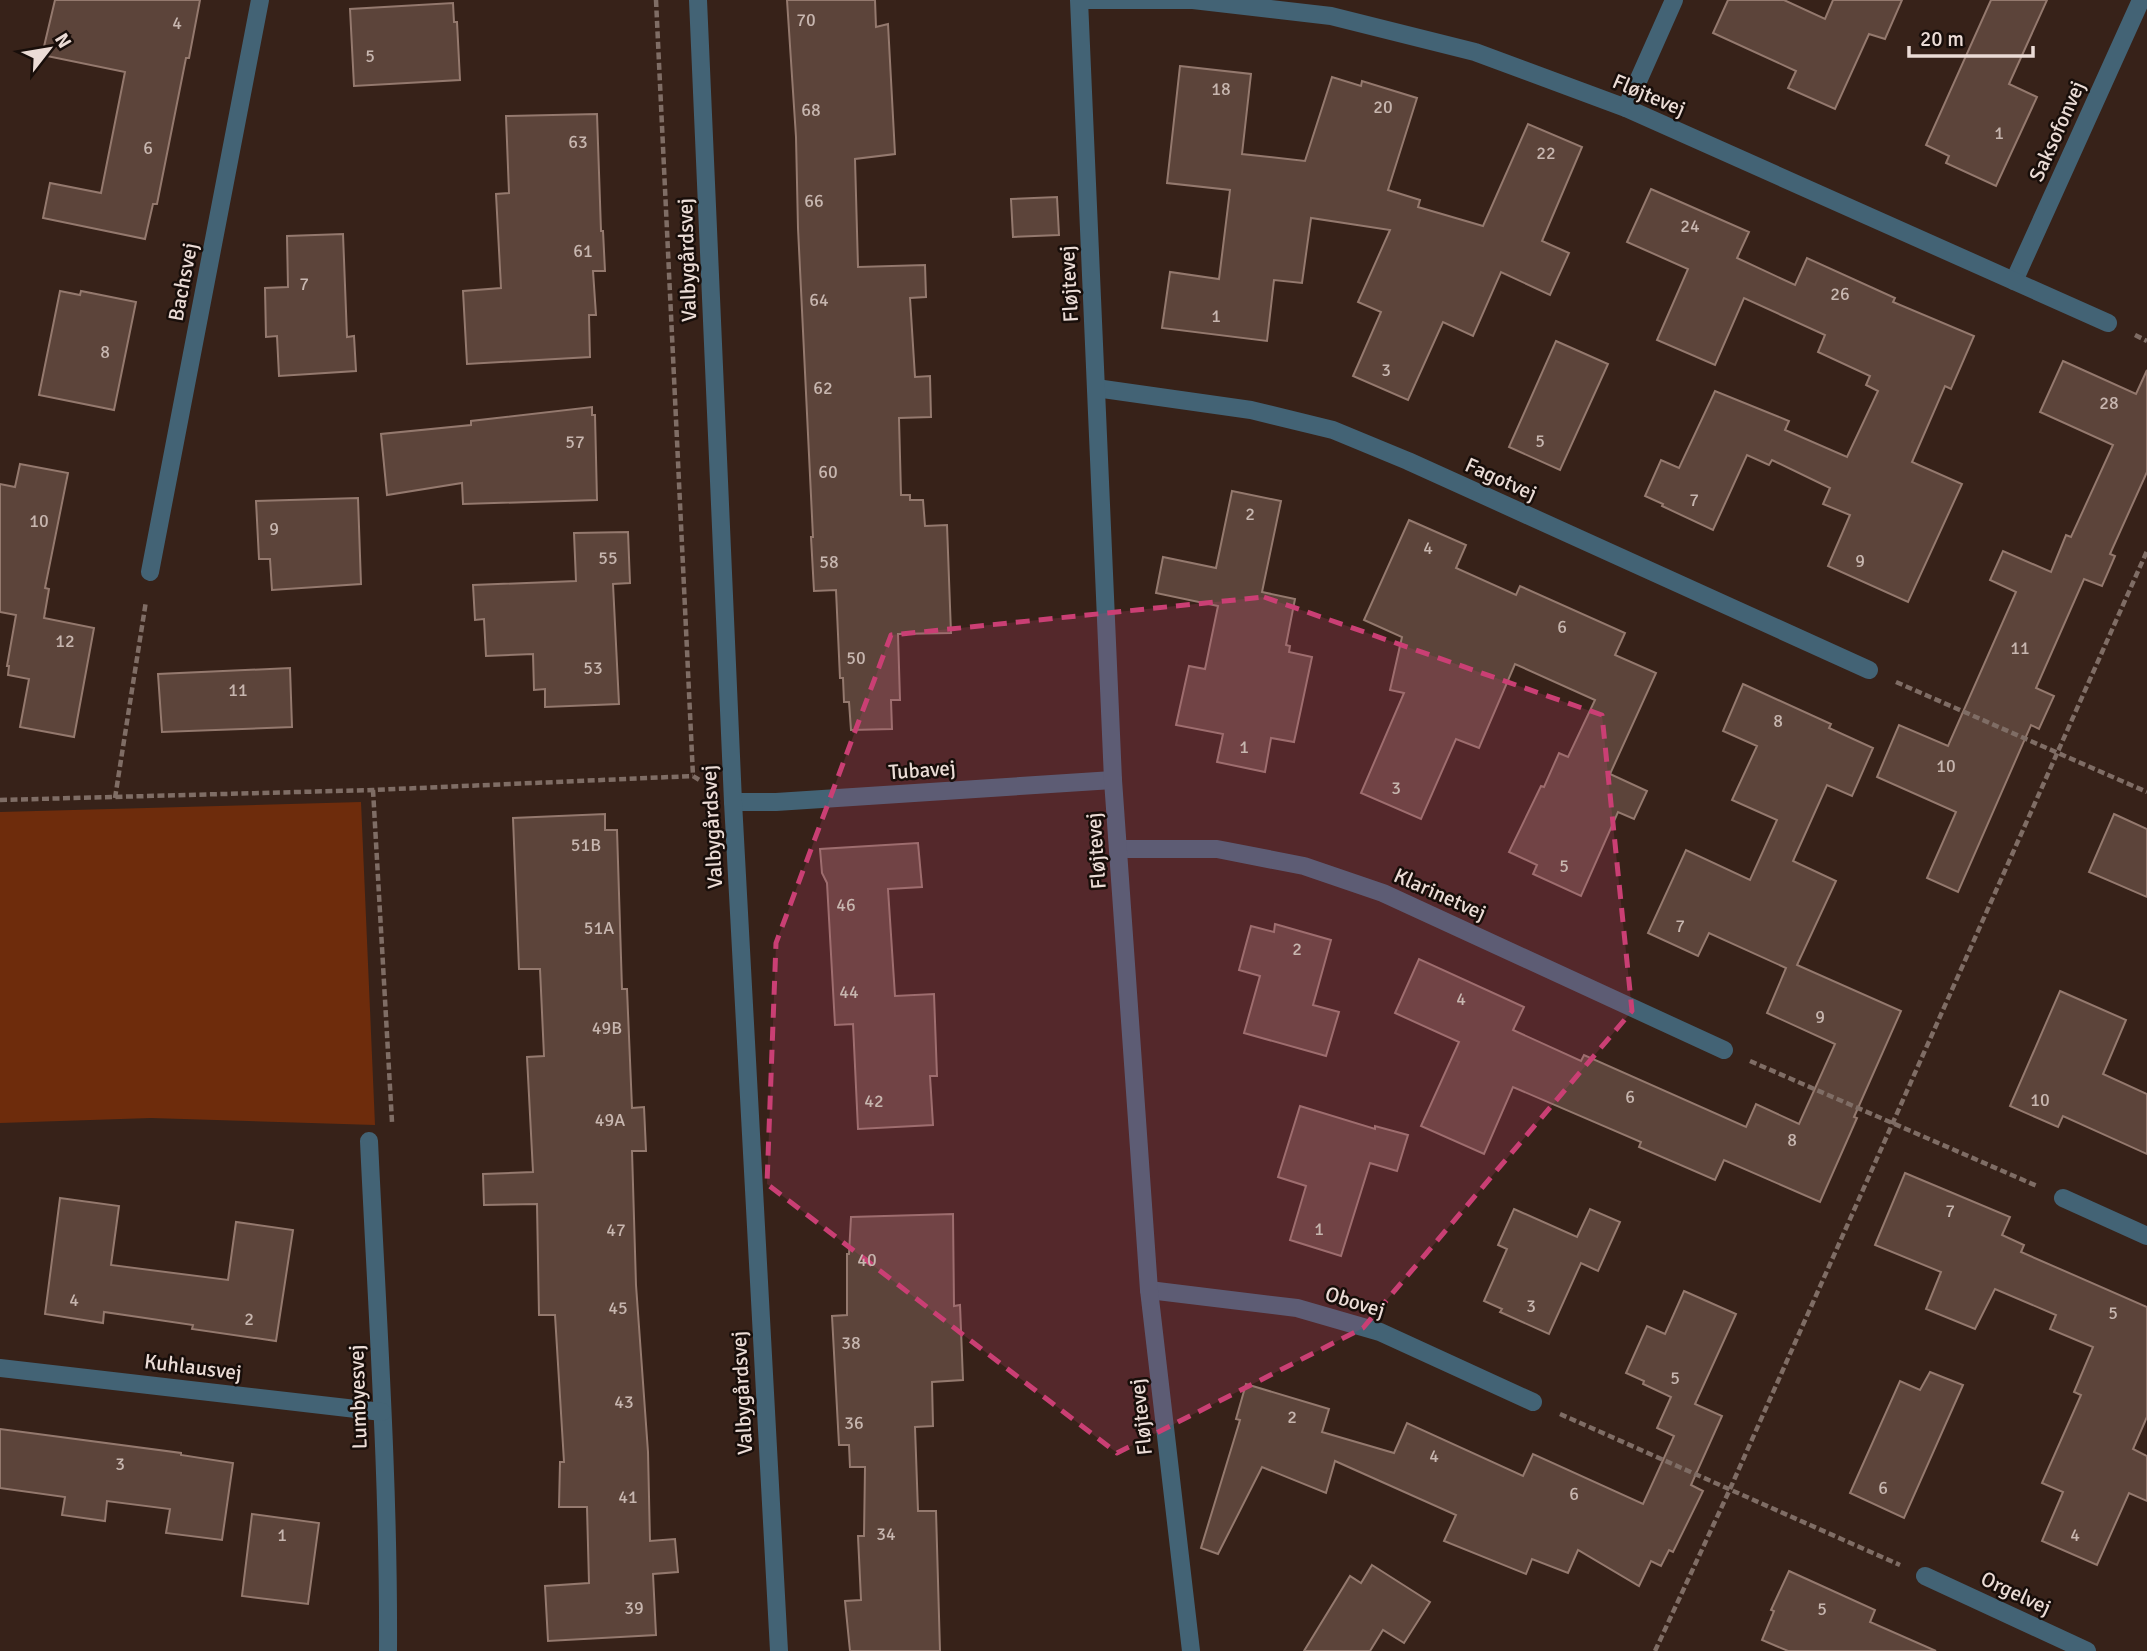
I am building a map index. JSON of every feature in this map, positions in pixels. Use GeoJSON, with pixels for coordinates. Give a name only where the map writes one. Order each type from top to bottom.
{"type":"FeatureCollection","features":[{"type":"Feature","properties":{"kind":"street","name":"Bachsvej"},"geometry":{"type":"LineString","coordinates":[[150,572],[260,0]]}},
{"type":"Feature","properties":{"kind":"street","name":"Valbygårdsvej"},"geometry":{"type":"LineString","coordinates":[[698,0],[733,802],[779,1651]]}},
{"type":"Feature","properties":{"kind":"street","name":"Fløjtevej"},"geometry":{"type":"LineString","coordinates":[[1191,1651],[1149,1290],[1113,780],[1079,0],[1193,0],[1331,16],[1475,52],[1626,108],[2108,323]]}},
{"type":"Feature","properties":{"kind":"street"},"geometry":{"type":"LineString","coordinates":[[1626,108],[1674,0]]}},
{"type":"Feature","properties":{"kind":"street","name":"Saksofonvej"},"geometry":{"type":"LineString","coordinates":[[2014,281],[2141,0]]}},
{"type":"Feature","properties":{"kind":"street","name":"Fagotvej"},"geometry":{"type":"LineString","coordinates":[[1096,388],[1251,410],[1333,430],[1408,461],[1869,670]]}},
{"type":"Feature","properties":{"kind":"street","name":"Tubavej"},"geometry":{"type":"LineString","coordinates":[[733,802],[776,803],[1113,780]]}},
{"type":"Feature","properties":{"kind":"street","name":"Klarinetvej"},"geometry":{"type":"LineString","coordinates":[[1118,849],[1217,849],[1304,866],[1383,893],[1724,1050]]}},
{"type":"Feature","properties":{"kind":"street","name":"Lumbyesvej"},"geometry":{"type":"LineString","coordinates":[[369,1141],[382,1412],[388,1651]]}},
{"type":"Feature","properties":{"kind":"street"},"geometry":{"type":"LineString","coordinates":[[2063,1198],[2147,1237]]}},
{"type":"Feature","properties":{"kind":"street","name":"Obovej"},"geometry":{"type":"LineString","coordinates":[[1149,1290],[1297,1308],[1380,1332],[1533,1402]]}},
{"type":"Feature","properties":{"kind":"street","name":"Kuhlausvej"},"geometry":{"type":"LineString","coordinates":[[0,1368],[382,1412]]}},
{"type":"Feature","properties":{"kind":"street","name":"Orgelvej"},"geometry":{"type":"LineString","coordinates":[[1925,1576],[2087,1651]]}},
{"type":"Feature","properties":{"kind":"path"},"geometry":{"type":"LineString","coordinates":[[656,0],[693,776]]}},
{"type":"Feature","properties":{"kind":"path"},"geometry":{"type":"LineString","coordinates":[[1655,1651],[1730,1489],[2147,551]]}},
{"type":"Feature","properties":{"kind":"path"},"geometry":{"type":"LineString","coordinates":[[115,798],[150,572]]}},
{"type":"Feature","properties":{"kind":"path"},"geometry":{"type":"LineString","coordinates":[[1869,670],[2147,792]]}},
{"type":"Feature","properties":{"kind":"path"},"geometry":{"type":"LineString","coordinates":[[0,800],[373,790],[693,776],[733,802]]}},
{"type":"Feature","properties":{"kind":"path"},"geometry":{"type":"LineString","coordinates":[[369,1141],[393,1127],[373,790]]}},
{"type":"Feature","properties":{"kind":"path"},"geometry":{"type":"LineString","coordinates":[[1724,1050],[2063,1198]]}},
{"type":"Feature","properties":{"kind":"path"},"geometry":{"type":"LineString","coordinates":[[1533,1402],[1925,1576]]}},
{"type":"Feature","properties":{"kind":"highlighted area"},"geometry":{"type":"Polygon","coordinates":[[[1264,597],[1602,715],[1632,1011],[1363,1328],[1117,1453],[767,1184],[776,943],[891,635],[1264,597]]]}},
{"type":"Feature","properties":{"kind":"shaded area"},"geometry":{"type":"Polygon","coordinates":[[[361,802],[375,1125],[151,1118],[0,1123],[0,812],[361,802]]]}},
{"type":"Feature","properties":{"kind":"building"},"geometry":{"type":"Polygon","coordinates":[[[55,0],[200,0],[157,204],[153,204],[145,239],[43,218],[50,183],[101,193],[125,72],[42,55],[55,0]]]}},
{"type":"Feature","properties":{"kind":"building"},"geometry":{"type":"Polygon","coordinates":[[[787,0],[875,0],[876,27],[888,24],[895,154],[855,159],[858,267],[925,265],[926,297],[910,298],[915,377],[930,376],[931,417],[899,418],[901,495],[910,495],[910,500],[923,500],[925,526],[947,525],[951,633],[898,634],[900,700],[891,700],[892,729],[851,730],[849,702],[844,702],[843,678],[840,678],[836,590],[814,591],[796,137],[787,0]]]}},
{"type":"Feature","properties":{"kind":"building"},"geometry":{"type":"Polygon","coordinates":[[[1728,0],[1784,0],[1825,19],[1833,0],[1902,0],[1885,39],[1869,34],[1835,109],[1788,88],[1796,71],[1713,33],[1728,0]]]}},
{"type":"Feature","properties":{"kind":"building"},"geometry":{"type":"Polygon","coordinates":[[[1991,0],[2047,0],[2009,84],[2037,97],[1996,186],[1946,163],[1949,156],[1926,145],[1991,0]]]}},
{"type":"Feature","properties":{"kind":"building"},"geometry":{"type":"Polygon","coordinates":[[[453,3],[454,22],[457,22],[460,80],[354,86],[350,9],[453,3]]]}},
{"type":"Feature","properties":{"kind":"building"},"geometry":{"type":"Polygon","coordinates":[[[1180,66],[1251,74],[1242,154],[1305,161],[1332,77],[1361,86],[1362,81],[1417,98],[1388,190],[1420,200],[1418,207],[1483,226],[1528,124],[1582,147],[1542,241],[1569,253],[1550,295],[1501,272],[1473,336],[1443,322],[1408,400],[1353,376],[1381,312],[1358,302],[1390,230],[1311,218],[1302,283],[1274,280],[1267,341],[1162,328],[1170,272],[1219,279],[1230,190],[1167,183],[1180,66]]]}},
{"type":"Feature","properties":{"kind":"building"},"geometry":{"type":"Polygon","coordinates":[[[597,114],[605,271],[593,271],[596,315],[589,315],[590,357],[467,364],[463,291],[501,288],[496,194],[509,193],[506,116],[597,114]]]}},
{"type":"Feature","properties":{"kind":"building"},"geometry":{"type":"Polygon","coordinates":[[[1651,189],[1749,232],[1737,258],[1795,285],[1807,258],[1895,298],[1893,302],[1974,336],[1951,389],[1945,386],[1912,462],[1962,484],[1908,602],[1828,566],[1850,515],[1823,504],[1830,488],[1772,460],[1769,465],[1747,455],[1713,530],[1645,496],[1661,460],[1679,468],[1715,391],[1789,421],[1785,430],[1847,457],[1878,391],[1866,385],[1870,376],[1818,352],[1825,335],[1744,298],[1715,365],[1657,340],[1688,269],[1627,242],[1651,189]]]}},
{"type":"Feature","properties":{"kind":"building"},"geometry":{"type":"Polygon","coordinates":[[[1057,197],[1059,235],[1013,237],[1011,199],[1057,197]]]}},
{"type":"Feature","properties":{"kind":"building"},"geometry":{"type":"Polygon","coordinates":[[[343,234],[347,337],[354,336],[356,371],[279,376],[277,336],[266,337],[265,288],[288,287],[287,236],[343,234]]]}},
{"type":"Feature","properties":{"kind":"building"},"geometry":{"type":"Polygon","coordinates":[[[60,291],[80,295],[81,291],[136,302],[114,410],[39,395],[60,291]]]}},
{"type":"Feature","properties":{"kind":"building"},"geometry":{"type":"Polygon","coordinates":[[[1556,341],[1608,364],[1560,470],[1509,447],[1556,341]]]}},
{"type":"Feature","properties":{"kind":"building"},"geometry":{"type":"Polygon","coordinates":[[[2063,361],[2136,394],[2147,370],[2147,472],[2110,554],[2115,556],[2102,586],[2084,579],[2036,688],[2054,696],[2039,729],[2031,725],[1958,892],[1927,878],[1956,812],[1877,777],[1899,725],[1948,746],[2016,592],[1990,580],[2003,551],[2051,572],[2066,535],[2071,537],[2113,445],[2040,412],[2063,361]]]}},
{"type":"Feature","properties":{"kind":"building"},"geometry":{"type":"Polygon","coordinates":[[[592,407],[592,415],[595,415],[597,500],[463,504],[462,483],[387,495],[381,434],[471,425],[471,421],[592,407]]]}},
{"type":"Feature","properties":{"kind":"building"},"geometry":{"type":"Polygon","coordinates":[[[20,464],[68,473],[45,588],[49,589],[44,618],[94,628],[74,737],[20,727],[29,679],[8,675],[7,666],[16,615],[0,612],[0,484],[15,487],[20,464]]]}},
{"type":"Feature","properties":{"kind":"building"},"geometry":{"type":"Polygon","coordinates":[[[1232,491],[1281,501],[1262,592],[1295,599],[1286,645],[1290,646],[1289,652],[1312,657],[1294,742],[1271,738],[1265,772],[1217,762],[1223,734],[1176,725],[1189,666],[1205,669],[1218,606],[1156,593],[1163,557],[1216,568],[1232,491]]]}},
{"type":"Feature","properties":{"kind":"building"},"geometry":{"type":"Polygon","coordinates":[[[358,498],[361,584],[272,590],[270,559],[259,559],[256,501],[358,498]]]}},
{"type":"Feature","properties":{"kind":"building"},"geometry":{"type":"Polygon","coordinates":[[[1409,520],[1466,545],[1456,568],[1516,595],[1520,586],[1625,633],[1615,655],[1656,673],[1610,774],[1647,791],[1634,819],[1618,812],[1581,896],[1533,874],[1537,865],[1509,852],[1559,753],[1568,757],[1595,700],[1515,664],[1479,748],[1456,739],[1421,819],[1361,793],[1404,693],[1390,690],[1402,637],[1364,620],[1409,520]]]}},
{"type":"Feature","properties":{"kind":"building"},"geometry":{"type":"Polygon","coordinates":[[[628,532],[630,583],[613,584],[619,704],[545,707],[545,689],[534,690],[533,654],[486,656],[484,619],[475,620],[473,585],[576,581],[574,533],[628,532]]]}},
{"type":"Feature","properties":{"kind":"building"},"geometry":{"type":"Polygon","coordinates":[[[290,668],[292,727],[162,732],[158,674],[290,668]]]}},
{"type":"Feature","properties":{"kind":"building"},"geometry":{"type":"Polygon","coordinates":[[[1743,684],[1831,724],[1829,728],[1873,748],[1852,796],[1827,785],[1793,861],[1836,881],[1797,965],[1901,1011],[1820,1202],[1724,1160],[1715,1180],[1639,1147],[1641,1142],[1513,1087],[1484,1154],[1421,1126],[1459,1042],[1395,1013],[1419,959],[1524,1007],[1513,1030],[1581,1061],[1584,1055],[1746,1127],[1756,1104],[1799,1124],[1835,1044],[1767,1013],[1786,968],[1709,933],[1698,956],[1648,933],[1686,850],[1750,880],[1777,820],[1732,800],[1757,746],[1723,731],[1743,684]]]}},
{"type":"Feature","properties":{"kind":"building"},"geometry":{"type":"Polygon","coordinates":[[[605,814],[605,830],[617,830],[622,989],[627,989],[632,1108],[644,1107],[646,1151],[632,1151],[636,1285],[648,1452],[650,1541],[675,1539],[678,1572],[653,1574],[656,1635],[548,1641],[545,1586],[589,1583],[587,1507],[559,1507],[560,1462],[564,1462],[555,1315],[539,1315],[537,1204],[484,1205],[483,1174],[533,1172],[527,1057],[544,1056],[540,969],[519,969],[513,818],[605,814]]]}},
{"type":"Feature","properties":{"kind":"building"},"geometry":{"type":"Polygon","coordinates":[[[2114,814],[2147,829],[2147,897],[2089,872],[2114,814]]]}},
{"type":"Feature","properties":{"kind":"building"},"geometry":{"type":"Polygon","coordinates":[[[918,843],[922,887],[888,889],[895,996],[934,994],[937,1076],[930,1076],[933,1125],[858,1129],[853,1024],[835,1025],[827,883],[822,873],[820,849],[918,843]]]}},
{"type":"Feature","properties":{"kind":"building"},"geometry":{"type":"Polygon","coordinates":[[[1275,924],[1331,940],[1313,1005],[1339,1012],[1326,1056],[1244,1033],[1260,976],[1239,970],[1251,926],[1274,932],[1275,924]]]}},
{"type":"Feature","properties":{"kind":"building"},"geometry":{"type":"Polygon","coordinates":[[[2060,991],[2126,1020],[2103,1074],[2147,1094],[2147,1154],[2063,1116],[2058,1127],[2010,1106],[2060,991]]]}},
{"type":"Feature","properties":{"kind":"building"},"geometry":{"type":"Polygon","coordinates":[[[1300,1106],[1375,1129],[1375,1126],[1408,1135],[1397,1171],[1370,1163],[1341,1256],[1290,1240],[1306,1186],[1278,1177],[1300,1106]]]}},
{"type":"Feature","properties":{"kind":"building"},"geometry":{"type":"Polygon","coordinates":[[[1905,1173],[2010,1217],[2002,1235],[2024,1245],[2021,1252],[2147,1307],[2147,1417],[2133,1449],[2147,1456],[2147,1501],[2129,1493],[2097,1565],[2042,1541],[2063,1492],[2042,1483],[2081,1395],[2074,1392],[2093,1347],[2050,1329],[2056,1315],[1995,1289],[1975,1329],[1926,1309],[1941,1272],[1875,1245],[1905,1173]]]}},
{"type":"Feature","properties":{"kind":"building"},"geometry":{"type":"Polygon","coordinates":[[[60,1198],[119,1206],[111,1265],[228,1280],[236,1222],[293,1230],[276,1341],[192,1329],[193,1325],[104,1312],[103,1323],[45,1314],[60,1198]]]}},
{"type":"Feature","properties":{"kind":"building"},"geometry":{"type":"Polygon","coordinates":[[[1514,1209],[1577,1237],[1590,1209],[1620,1222],[1598,1271],[1581,1263],[1549,1334],[1500,1312],[1502,1309],[1484,1301],[1507,1249],[1498,1245],[1514,1209]]]}},
{"type":"Feature","properties":{"kind":"building"},"geometry":{"type":"Polygon","coordinates":[[[953,1214],[954,1306],[960,1305],[963,1380],[932,1382],[933,1426],[915,1427],[918,1511],[936,1511],[940,1651],[850,1651],[845,1601],[861,1600],[858,1536],[864,1536],[865,1467],[850,1467],[849,1445],[839,1445],[832,1316],[847,1315],[847,1254],[851,1217],[953,1214]]]}},
{"type":"Feature","properties":{"kind":"building"},"geometry":{"type":"Polygon","coordinates":[[[1684,1291],[1736,1314],[1695,1404],[1722,1416],[1691,1485],[1703,1491],[1673,1552],[1669,1550],[1661,1566],[1651,1561],[1639,1586],[1578,1550],[1568,1573],[1532,1559],[1526,1574],[1444,1541],[1456,1515],[1335,1461],[1326,1493],[1262,1467],[1218,1554],[1201,1548],[1240,1420],[1236,1419],[1246,1384],[1329,1409],[1322,1432],[1394,1453],[1407,1423],[1523,1476],[1533,1454],[1643,1504],[1674,1436],[1657,1428],[1671,1397],[1626,1373],[1647,1326],[1665,1334],[1684,1291]]]}},
{"type":"Feature","properties":{"kind":"building"},"geometry":{"type":"Polygon","coordinates":[[[1930,1372],[1963,1385],[1904,1518],[1850,1493],[1900,1381],[1920,1390],[1930,1372]]]}},
{"type":"Feature","properties":{"kind":"building"},"geometry":{"type":"Polygon","coordinates":[[[0,1429],[181,1453],[233,1463],[222,1540],[166,1533],[170,1509],[107,1501],[105,1521],[62,1515],[65,1497],[0,1488],[0,1429]]]}},
{"type":"Feature","properties":{"kind":"building"},"geometry":{"type":"Polygon","coordinates":[[[252,1514],[319,1523],[308,1604],[242,1596],[252,1514]]]}},
{"type":"Feature","properties":{"kind":"building"},"geometry":{"type":"Polygon","coordinates":[[[1372,1565],[1430,1602],[1404,1643],[1383,1630],[1370,1651],[1304,1651],[1350,1576],[1361,1583],[1372,1565]]]}},
{"type":"Feature","properties":{"kind":"building"},"geometry":{"type":"Polygon","coordinates":[[[1789,1571],[1875,1610],[1870,1622],[1936,1651],[1788,1651],[1762,1640],[1774,1611],[1771,1610],[1789,1571]]]}}]}
